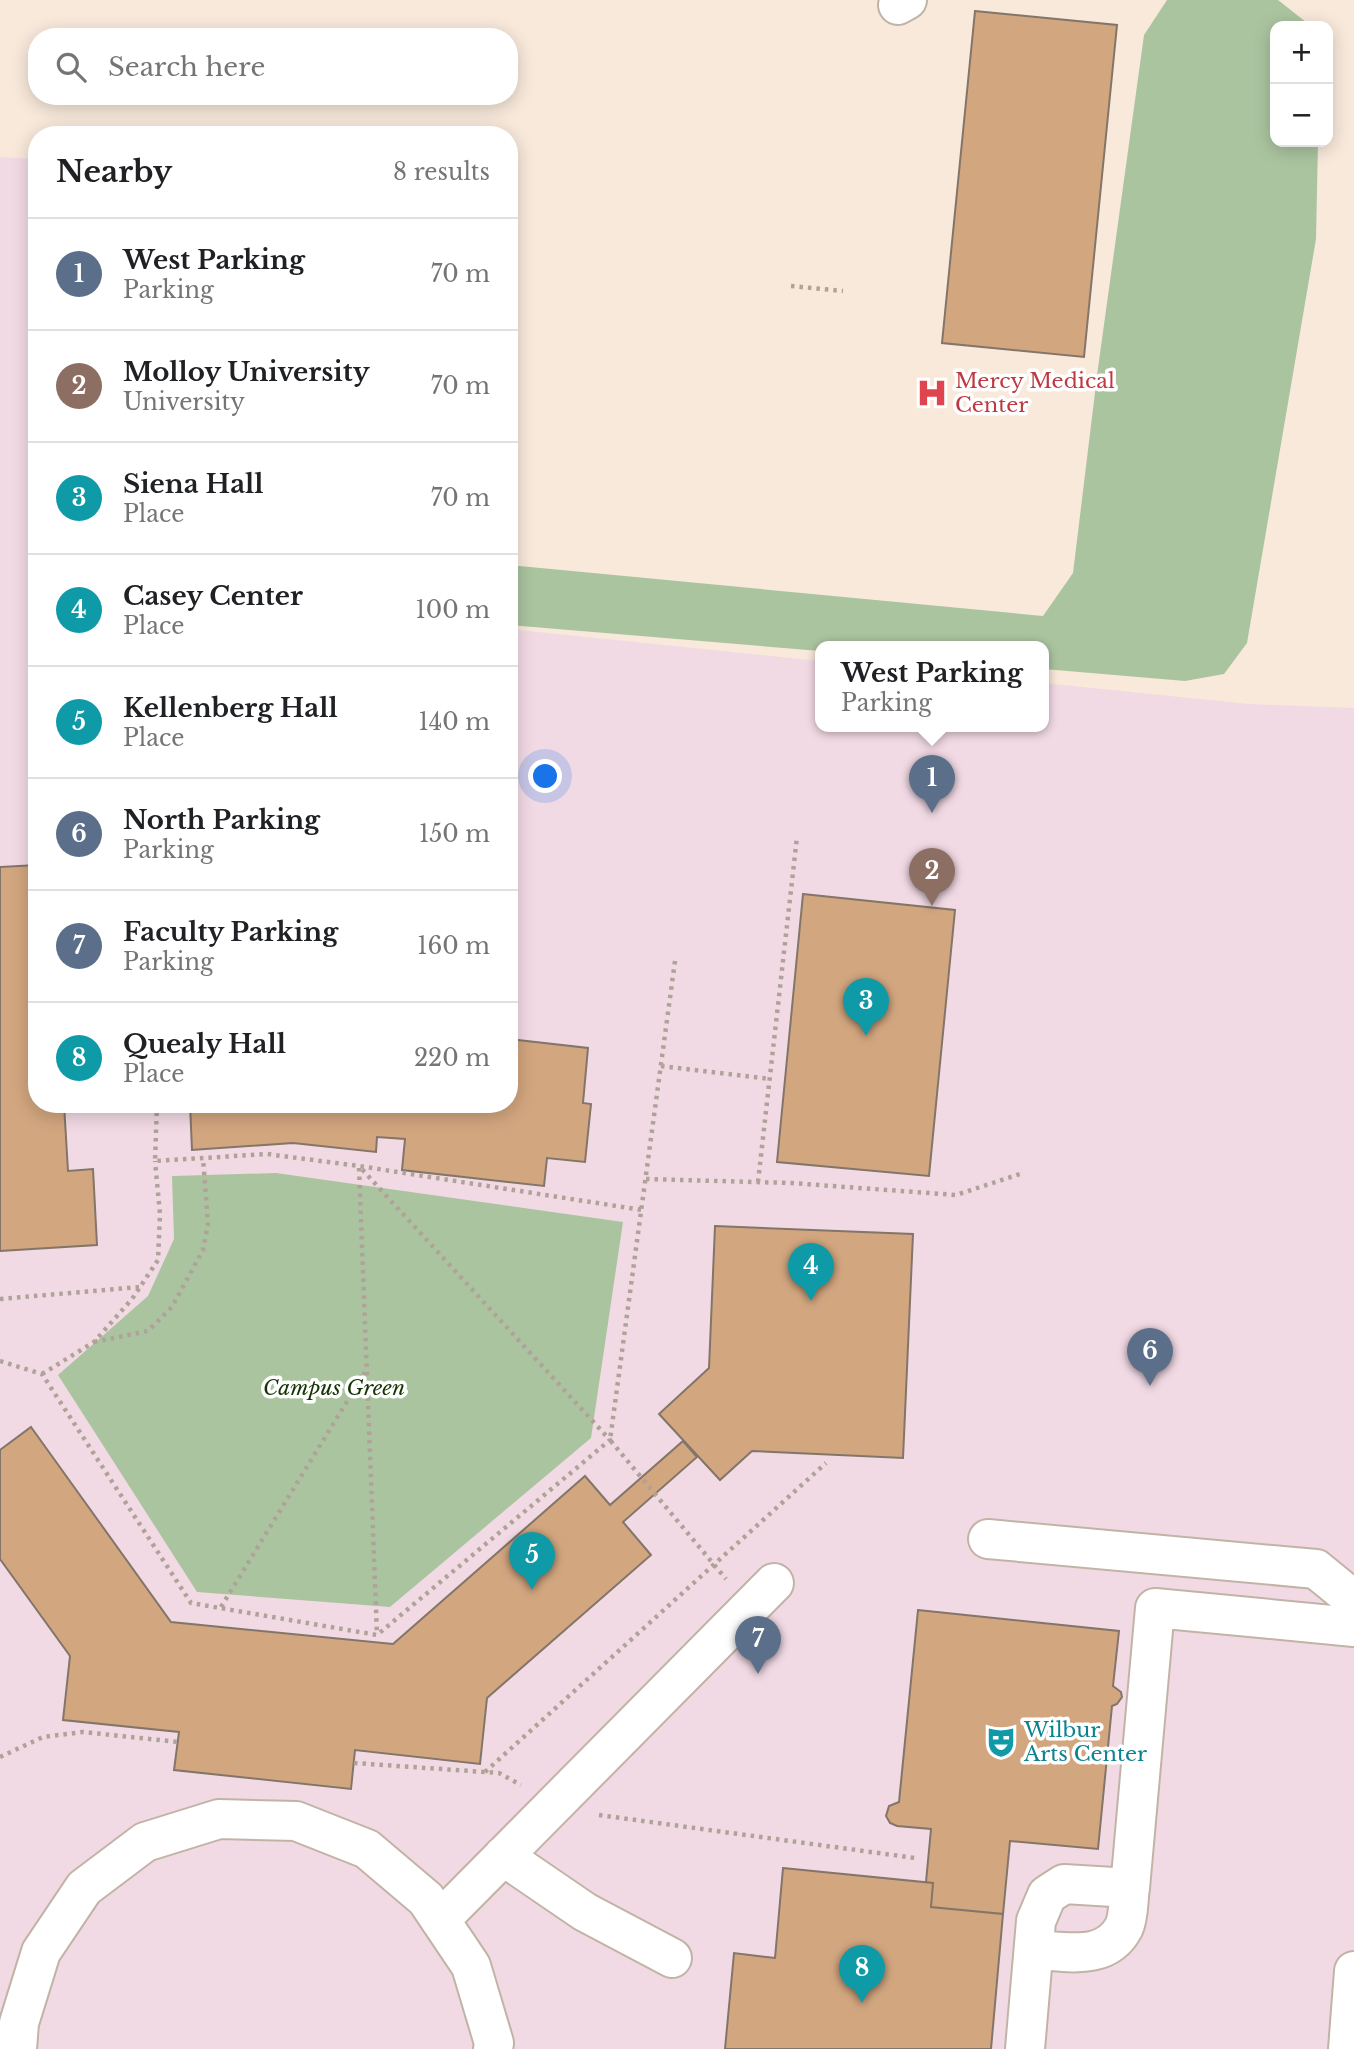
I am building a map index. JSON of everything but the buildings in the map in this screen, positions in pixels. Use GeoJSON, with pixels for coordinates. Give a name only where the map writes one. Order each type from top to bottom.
{"type":"FeatureCollection","features":[{"type":"Feature","properties":{"kind":"street"},"geometry":{"type":"LineString","coordinates":[[988,1539],[1316,1569],[1354,1600]]}},
{"type":"Feature","properties":{"kind":"street"},"geometry":{"type":"LineString","coordinates":[[440,1920],[762,1596]]}},
{"type":"Feature","properties":{"kind":"street"},"geometry":{"type":"LineString","coordinates":[[1034,1950],[1091,1953],[1111,1944],[1125,1925],[1155,1608],[1354,1627]]}},
{"type":"Feature","properties":{"kind":"street"},"geometry":{"type":"LineString","coordinates":[[17,2049],[19,2023],[41,1952],[84,1888],[145,1842],[219,1819],[296,1821],[368,1849],[426,1899],[471,1966],[494,2043],[493,2049]]}},
{"type":"Feature","properties":{"kind":"street"},"geometry":{"type":"LineString","coordinates":[[503,1856],[585,1912],[672,1958]]}},
{"type":"Feature","properties":{"kind":"street"},"geometry":{"type":"LineString","coordinates":[[1024,2049],[1036,1921],[1047,1895],[1064,1884],[1129,1888]]}},
{"type":"Feature","properties":{"kind":"street"},"geometry":{"type":"LineString","coordinates":[[1348,2049],[1354,1971]]}},
{"type":"Feature","properties":{"kind":"path"},"geometry":{"type":"LineString","coordinates":[[791,286],[843,291]]}},
{"type":"Feature","properties":{"kind":"path"},"geometry":{"type":"LineString","coordinates":[[758,1182],[797,837]]}},
{"type":"Feature","properties":{"kind":"path"},"geometry":{"type":"LineString","coordinates":[[377,1635],[610,1440],[676,961]]}},
{"type":"Feature","properties":{"kind":"path"},"geometry":{"type":"LineString","coordinates":[[661,1066],[770,1079]]}},
{"type":"Feature","properties":{"kind":"path"},"geometry":{"type":"LineString","coordinates":[[42,1374],[94,1342],[132,1299],[158,1260],[160,1214],[155,1161],[156,1113]]}},
{"type":"Feature","properties":{"kind":"path"},"geometry":{"type":"LineString","coordinates":[[155,1161],[267,1154],[642,1210]]}},
{"type":"Feature","properties":{"kind":"path"},"geometry":{"type":"LineString","coordinates":[[94,1342],[148,1331],[172,1307],[203,1250],[208,1224],[203,1158]]}},
{"type":"Feature","properties":{"kind":"path"},"geometry":{"type":"LineString","coordinates":[[359,1166],[377,1635]]}},
{"type":"Feature","properties":{"kind":"path"},"geometry":{"type":"LineString","coordinates":[[359,1166],[610,1440],[715,1565],[762,1596]]}},
{"type":"Feature","properties":{"kind":"path"},"geometry":{"type":"LineString","coordinates":[[646,1179],[791,1183],[956,1195],[1020,1174]]}},
{"type":"Feature","properties":{"kind":"path"},"geometry":{"type":"LineString","coordinates":[[0,1299],[140,1287]]}},
{"type":"Feature","properties":{"kind":"path"},"geometry":{"type":"LineString","coordinates":[[0,1361],[42,1374],[191,1603],[377,1635]]}},
{"type":"Feature","properties":{"kind":"path"},"geometry":{"type":"LineString","coordinates":[[220,1607],[366,1370]]}},
{"type":"Feature","properties":{"kind":"path"},"geometry":{"type":"LineString","coordinates":[[485,1772],[826,1463]]}},
{"type":"Feature","properties":{"kind":"path"},"geometry":{"type":"LineString","coordinates":[[0,1757],[43,1737],[83,1732],[178,1742]]}},
{"type":"Feature","properties":{"kind":"path"},"geometry":{"type":"LineString","coordinates":[[354,1763],[499,1773],[527,1788],[551,1808],[915,1858]]}},
{"type":"Feature","properties":{"kind":"shaded area"},"geometry":{"type":"Polygon","coordinates":[[[0,157],[28,159],[28,1113],[518,1113],[518,630],[815,660],[815,732],[1049,732],[1049,684],[1249,704],[1354,708],[1354,2049],[0,2049],[0,157]]]}},
{"type":"Feature","properties":{"kind":"green space"},"geometry":{"type":"Polygon","coordinates":[[[1167,0],[1278,0],[1305,21],[1270,21],[1270,147],[1318,147],[1316,239],[1247,643],[1224,674],[1185,681],[1049,669],[1049,641],[815,641],[815,651],[518,626],[518,566],[1043,616],[1073,573],[1144,35],[1167,0]]]}},
{"type":"Feature","properties":{"kind":"green space","name":"Campus Green"},"geometry":{"type":"Polygon","coordinates":[[[276,1173],[623,1222],[591,1438],[390,1607],[197,1592],[58,1375],[148,1296],[174,1239],[172,1176],[276,1173]]]}},
{"type":"Feature","properties":{"kind":"place","name":"Mercy Medical Center"},"geometry":{"type":"Point","coordinates":[932,393]}},
{"type":"Feature","properties":{"kind":"place","name":"West Parking"},"geometry":{"type":"Point","coordinates":[932,813]}},
{"type":"Feature","properties":{"kind":"place","name":"Molloy University"},"geometry":{"type":"Point","coordinates":[932,906]}},
{"type":"Feature","properties":{"kind":"place","name":"Siena Hall"},"geometry":{"type":"Point","coordinates":[866,1036]}},
{"type":"Feature","properties":{"kind":"place","name":"Casey Center"},"geometry":{"type":"Point","coordinates":[811,1301]}},
{"type":"Feature","properties":{"kind":"place","name":"North Parking"},"geometry":{"type":"Point","coordinates":[1150,1386]}},
{"type":"Feature","properties":{"kind":"place","name":"Kellenberg Hall"},"geometry":{"type":"Point","coordinates":[532,1590]}},
{"type":"Feature","properties":{"kind":"place","name":"Faculty Parking"},"geometry":{"type":"Point","coordinates":[758,1674]}},
{"type":"Feature","properties":{"kind":"place","name":"Wilbur Arts Center"},"geometry":{"type":"Point","coordinates":[1001,1742]}},
{"type":"Feature","properties":{"kind":"place","name":"Quealy Hall"},"geometry":{"type":"Point","coordinates":[862,2003]}}]}
